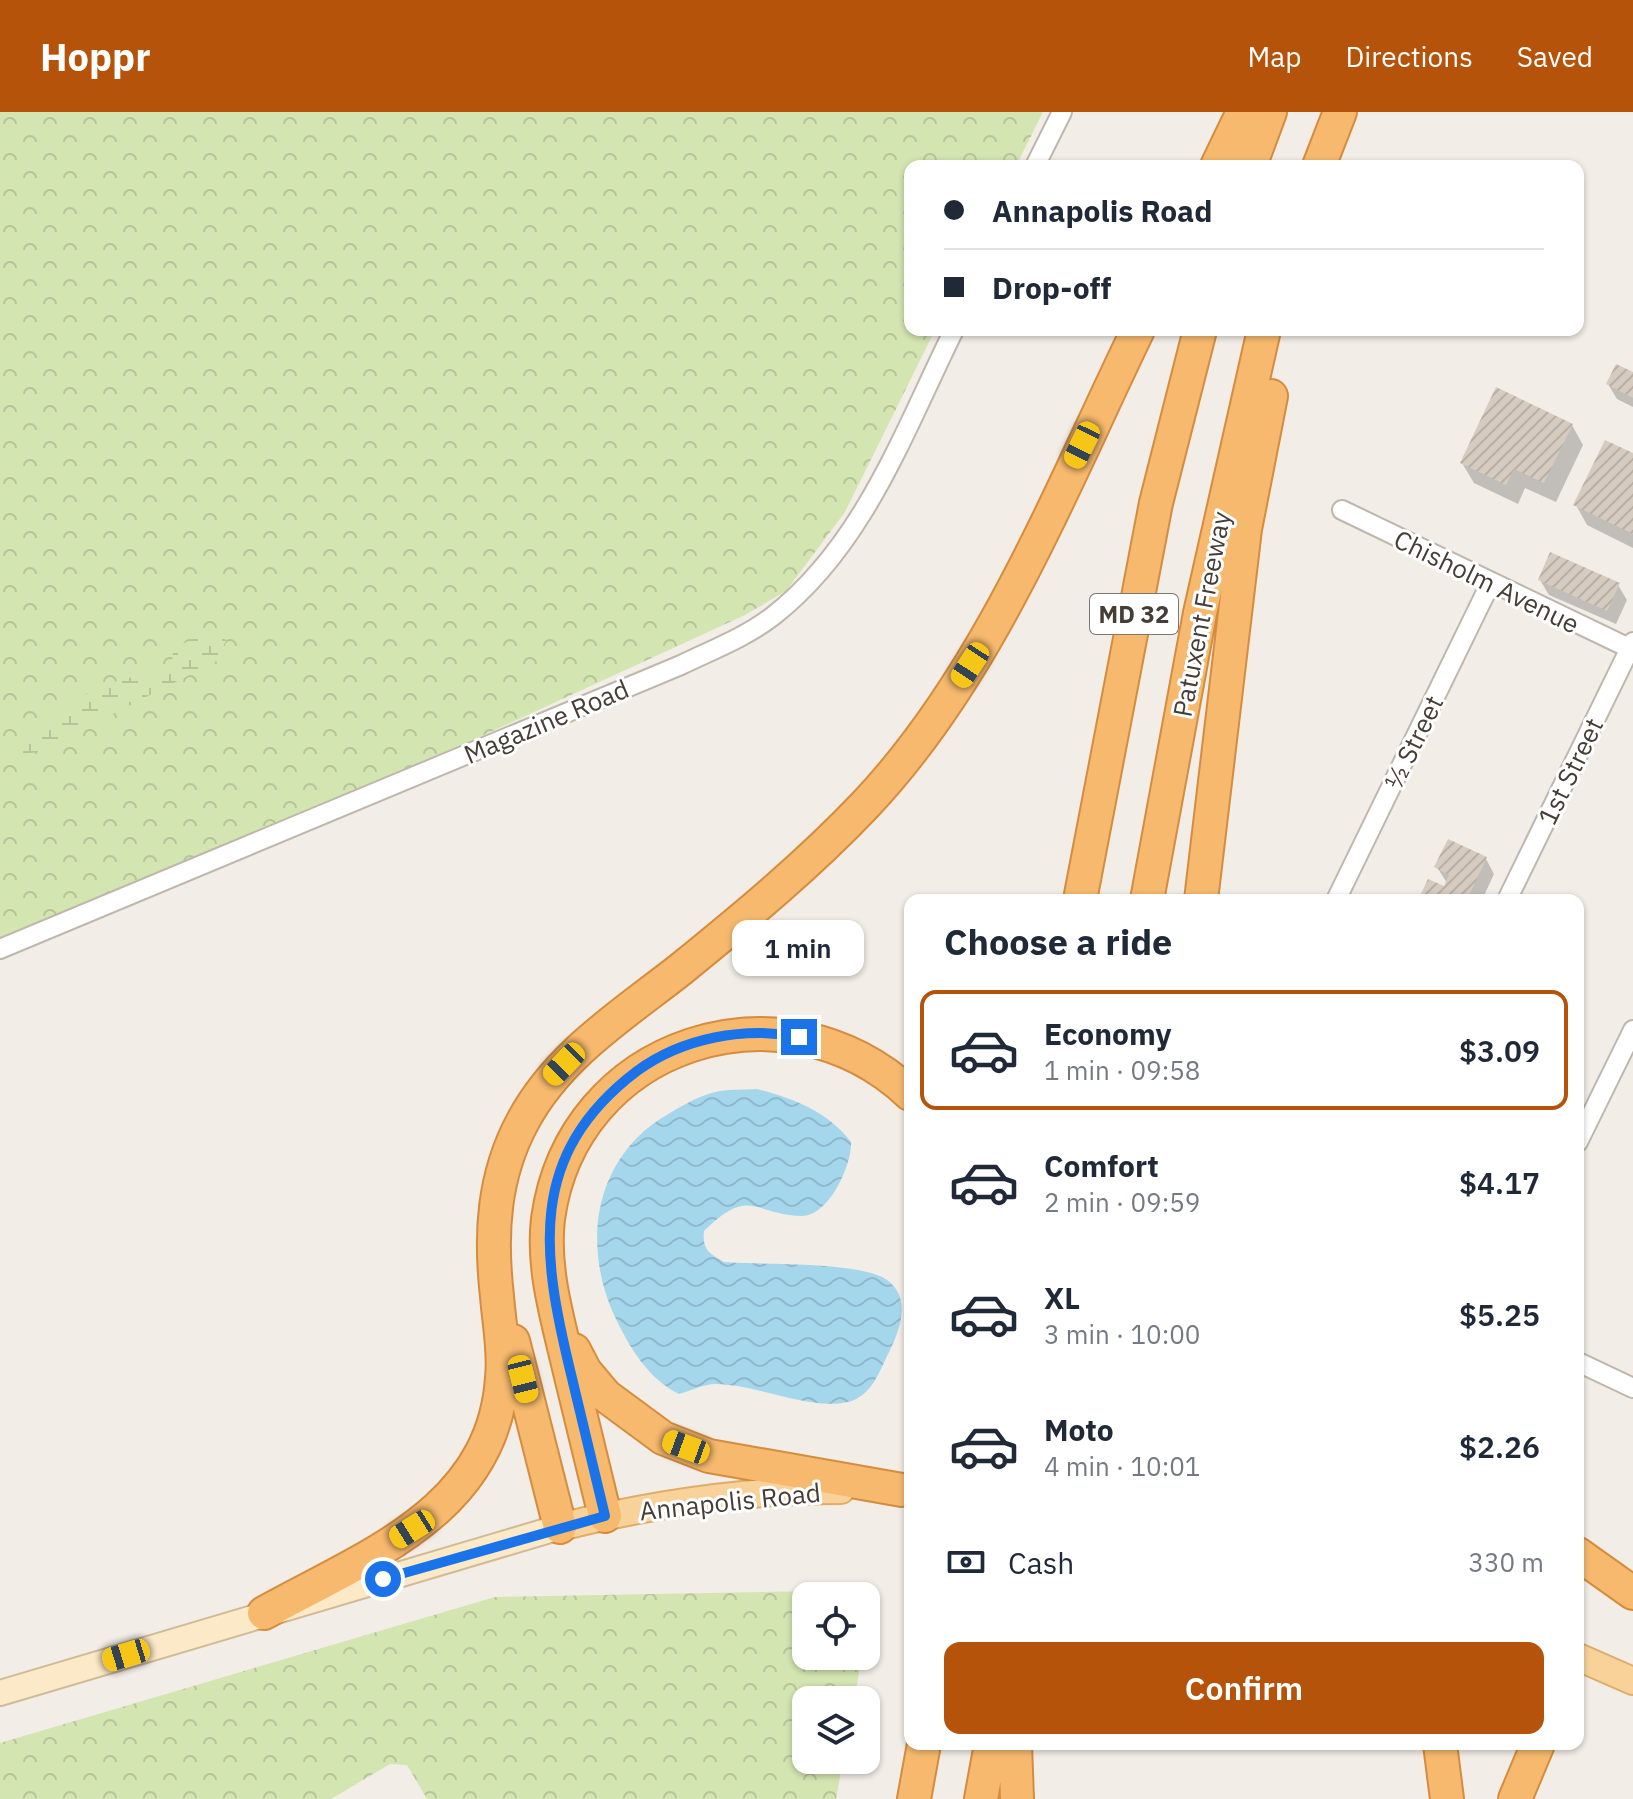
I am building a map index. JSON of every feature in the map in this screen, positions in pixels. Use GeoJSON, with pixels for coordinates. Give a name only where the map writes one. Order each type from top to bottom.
{"type":"FeatureCollection","features":[{"type":"Feature","properties":{"kind":"highway"},"geometry":{"type":"LineString","coordinates":[[1220,160],[1243,112]]}},
{"type":"Feature","properties":{"kind":"highway"},"geometry":{"type":"LineString","coordinates":[[1252,160],[1270,112]]}},
{"type":"Feature","properties":{"kind":"highway"},"geometry":{"type":"LineString","coordinates":[[1322,160],[1342,112]]}},
{"type":"Feature","properties":{"kind":"highway"},"geometry":{"type":"LineString","coordinates":[[1331,160],[1342,112]]}},
{"type":"Feature","properties":{"kind":"highway"},"geometry":{"type":"LineString","coordinates":[[264,1613],[428,1519],[476,1467],[497,1413],[503,1377],[493,1261],[499,1180],[513,1138],[531,1105],[577,1051],[768,899],[815,855],[900,763],[963,676],[999,613],[1135,336]]}},
{"type":"Feature","properties":{"kind":"highway","name":"MD 32"},"geometry":{"type":"LineString","coordinates":[[1081,894],[1156,503],[1198,336]]}},
{"type":"Feature","properties":{"kind":"highway","name":"Patuxent Freeway"},"geometry":{"type":"LineString","coordinates":[[1148,894],[1200,613],[1263,336]]}},
{"type":"Feature","properties":{"kind":"highway"},"geometry":{"type":"LineString","coordinates":[[1202,894],[1245,529],[1262,432],[1286,336]]}},
{"type":"Feature","properties":{"kind":"highway"},"geometry":{"type":"LineString","coordinates":[[605,1516],[556,1315],[547,1257],[548,1219],[556,1185],[565,1159],[599,1106],[647,1064],[707,1039],[780,1033],[853,1054],[904,1089]]}},
{"type":"Feature","properties":{"kind":"highway"},"geometry":{"type":"LineString","coordinates":[[493,1261],[560,1527]]}},
{"type":"Feature","properties":{"kind":"highway"},"geometry":{"type":"LineString","coordinates":[[556,1315],[585,1371],[606,1396],[663,1438],[709,1456],[904,1490]]}},
{"type":"Feature","properties":{"kind":"highway"},"geometry":{"type":"LineString","coordinates":[[1584,1558],[1633,1593]]}},
{"type":"Feature","properties":{"kind":"highway"},"geometry":{"type":"LineString","coordinates":[[914,1799],[923,1750]]}},
{"type":"Feature","properties":{"kind":"highway"},"geometry":{"type":"LineString","coordinates":[[981,1799],[990,1750]]}},
{"type":"Feature","properties":{"kind":"highway"},"geometry":{"type":"LineString","coordinates":[[1015,1750],[1017,1799]]}},
{"type":"Feature","properties":{"kind":"highway"},"geometry":{"type":"LineString","coordinates":[[1441,1750],[1447,1799]]}},
{"type":"Feature","properties":{"kind":"highway"},"geometry":{"type":"LineString","coordinates":[[1515,1799],[1535,1750]]}},
{"type":"Feature","properties":{"kind":"main road","name":"Annapolis Road"},"geometry":{"type":"LineString","coordinates":[[0,1693],[264,1613],[605,1516],[733,1496],[811,1490],[904,1490]]}},
{"type":"Feature","properties":{"kind":"main road"},"geometry":{"type":"LineString","coordinates":[[1584,1660],[1633,1681]]}},
{"type":"Feature","properties":{"kind":"street"},"geometry":{"type":"LineString","coordinates":[[1038,160],[1062,112]]}},
{"type":"Feature","properties":{"kind":"street","name":"Magazine Road"},"geometry":{"type":"LineString","coordinates":[[0,949],[681,665],[770,618],[829,565],[853,530],[951,336]]}},
{"type":"Feature","properties":{"kind":"street","name":"Chisholm Avenue"},"geometry":{"type":"LineString","coordinates":[[1342,510],[1490,584],[1632,647]]}},
{"type":"Feature","properties":{"kind":"street","name":"½ Street"},"geometry":{"type":"LineString","coordinates":[[1339,894],[1490,584]]}},
{"type":"Feature","properties":{"kind":"street","name":"1st Street"},"geometry":{"type":"LineString","coordinates":[[1510,894],[1632,647]]}},
{"type":"Feature","properties":{"kind":"street"},"geometry":{"type":"LineString","coordinates":[[1584,1130],[1633,1030]]}},
{"type":"Feature","properties":{"kind":"street"},"geometry":{"type":"LineString","coordinates":[[1584,1365],[1633,1388]]}},
{"type":"Feature","properties":{"kind":"green space"},"geometry":{"type":"Polygon","coordinates":[[[0,112],[1043,112],[1019,160],[904,160],[904,336],[932,336],[845,512],[786,591],[745,615],[473,740],[0,938],[0,112]]]}},
{"type":"Feature","properties":{"kind":"green space"},"geometry":{"type":"Polygon","coordinates":[[[205,633],[221,633],[226,641],[215,662],[38,752],[23,754],[25,736],[56,713],[107,685],[144,675],[163,675],[172,666],[173,649],[205,633]]]}},
{"type":"Feature","properties":{"kind":"green space"},"geometry":{"type":"Polygon","coordinates":[[[792,1592],[792,1670],[859,1670],[857,1686],[792,1686],[792,1774],[840,1774],[836,1799],[427,1799],[407,1765],[390,1764],[331,1799],[0,1799],[0,1743],[495,1597],[792,1592]]]}},
{"type":"Feature","properties":{"kind":"water"},"geometry":{"type":"Polygon","coordinates":[[[757,1089],[797,1102],[831,1122],[851,1142],[848,1163],[830,1199],[812,1214],[786,1214],[752,1206],[732,1209],[704,1231],[705,1247],[724,1262],[856,1270],[874,1274],[895,1287],[902,1314],[893,1343],[869,1389],[848,1402],[816,1403],[715,1384],[679,1394],[659,1381],[635,1353],[605,1292],[597,1234],[601,1205],[610,1178],[624,1153],[644,1131],[694,1100],[720,1091],[757,1089]]]}},
{"type":"Feature","properties":{"kind":"building"},"geometry":{"type":"Polygon","coordinates":[[[1616,364],[1633,372],[1633,398],[1606,384],[1616,364]]]}},
{"type":"Feature","properties":{"kind":"building"},"geometry":{"type":"Polygon","coordinates":[[[1496,387],[1573,424],[1544,483],[1514,469],[1506,485],[1460,463],[1496,387]]]}},
{"type":"Feature","properties":{"kind":"building"},"geometry":{"type":"Polygon","coordinates":[[[1605,440],[1633,453],[1633,534],[1573,505],[1605,440]]]}},
{"type":"Feature","properties":{"kind":"building"},"geometry":{"type":"Polygon","coordinates":[[[1550,552],[1620,583],[1607,611],[1538,580],[1550,552]]]}},
{"type":"Feature","properties":{"kind":"building"},"geometry":{"type":"Polygon","coordinates":[[[1448,839],[1487,857],[1470,894],[1421,894],[1428,879],[1444,886],[1449,875],[1434,867],[1448,839]]]}},
{"type":"Feature","properties":{"kind":"route"},"geometry":{"type":"LineString","coordinates":[[383,1579],[605,1516],[556,1315],[547,1257],[548,1219],[565,1159],[599,1106],[647,1064],[678,1048],[707,1039],[780,1033],[799,1037]]}}]}
